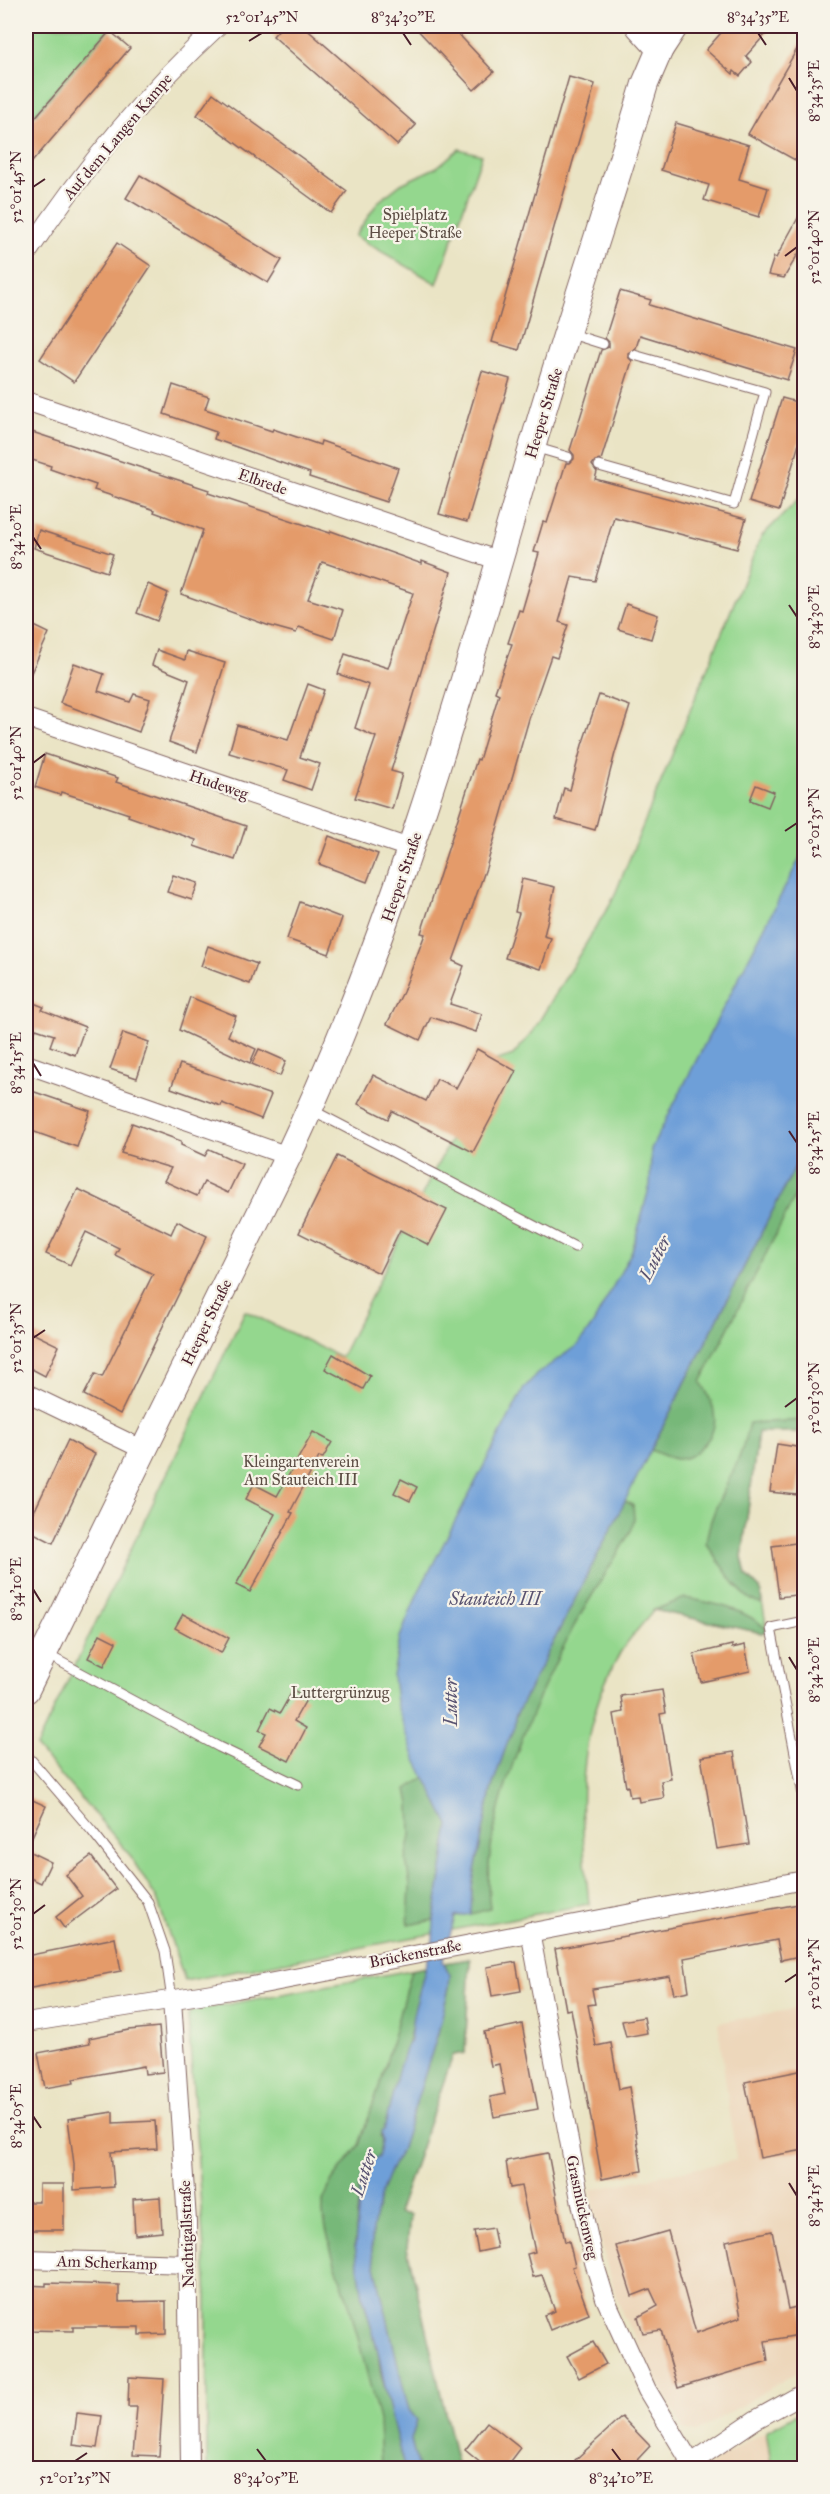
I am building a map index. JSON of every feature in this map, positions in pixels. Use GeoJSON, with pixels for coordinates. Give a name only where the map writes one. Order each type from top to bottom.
{"type":"FeatureCollection","features":[{"type":"Feature","properties":{"kind":"main road"},"geometry":{"type":"LineString","coordinates":[[639,26],[660,49]]}},
{"type":"Feature","properties":{"kind":"main road","name":"Heeper Straße"},"geometry":{"type":"LineString","coordinates":[[26,1690],[288,1156],[310,1109],[364,977],[412,849],[567,332],[645,84],[660,49],[675,26]]}},
{"type":"Feature","properties":{"kind":"street","name":"Auf dem Langen Kampe"},"geometry":{"type":"LineString","coordinates":[[26,255],[55,212],[111,140],[183,58],[218,26]]}},
{"type":"Feature","properties":{"kind":"street","name":"Elbrede"},"geometry":{"type":"LineString","coordinates":[[26,401],[500,561]]}},
{"type":"Feature","properties":{"kind":"street","name":"Hudeweg"},"geometry":{"type":"LineString","coordinates":[[26,718],[412,849]]}},
{"type":"Feature","properties":{"kind":"street"},"geometry":{"type":"LineString","coordinates":[[26,1064],[288,1156]]}},
{"type":"Feature","properties":{"kind":"street"},"geometry":{"type":"LineString","coordinates":[[26,1393],[144,1450]]}},
{"type":"Feature","properties":{"kind":"street","name":"Brückenstraße"},"geometry":{"type":"LineString","coordinates":[[26,2023],[172,2000],[804,1880]]}},
{"type":"Feature","properties":{"kind":"street","name":"Grasmückenweg"},"geometry":{"type":"LineString","coordinates":[[530,1931],[579,2194],[604,2298],[647,2391],[687,2466]]}},
{"type":"Feature","properties":{"kind":"street","name":"Nachtigallstraße"},"geometry":{"type":"LineString","coordinates":[[172,2000],[187,2222],[189,2469]]}},
{"type":"Feature","properties":{"kind":"street","name":"Am Scherkamp"},"geometry":{"type":"LineString","coordinates":[[26,2259],[188,2264]]}},
{"type":"Feature","properties":{"kind":"street"},"geometry":{"type":"LineString","coordinates":[[687,2466],[755,2420],[804,2393]]}},
{"type":"Feature","properties":{"kind":"lane"},"geometry":{"type":"LineString","coordinates":[[567,332],[603,344]]}},
{"type":"Feature","properties":{"kind":"lane"},"geometry":{"type":"LineString","coordinates":[[599,466],[734,504],[765,392],[634,355]]}},
{"type":"Feature","properties":{"kind":"lane"},"geometry":{"type":"LineString","coordinates":[[532,447],[568,457]]}},
{"type":"Feature","properties":{"kind":"lane"},"geometry":{"type":"LineString","coordinates":[[310,1109],[575,1247]]}},
{"type":"Feature","properties":{"kind":"lane"},"geometry":{"type":"LineString","coordinates":[[804,1621],[771,1628],[804,1800]]}},
{"type":"Feature","properties":{"kind":"lane"},"geometry":{"type":"LineString","coordinates":[[44,1653],[219,1747],[298,1785]]}},
{"type":"Feature","properties":{"kind":"lane"},"geometry":{"type":"LineString","coordinates":[[26,1754],[92,1831],[147,1902],[165,1951],[172,2000]]}},
{"type":"Feature","properties":{"kind":"shaded area"},"geometry":{"type":"Polygon","coordinates":[[[804,2007],[804,2368],[695,2433],[684,2430],[623,2315],[605,2260],[591,2190],[736,2160],[718,2023],[804,2007]]]}},
{"type":"Feature","properties":{"kind":"shaded area"},"geometry":{"type":"Polygon","coordinates":[[[766,2431],[772,2468],[706,2468],[747,2441],[766,2431]]]}},
{"type":"Feature","properties":{"kind":"green space"},"geometry":{"type":"Polygon","coordinates":[[[26,26],[112,26],[26,125],[26,26]]]}},
{"type":"Feature","properties":{"kind":"green space","name":"Spielplatz Heeper Straße"},"geometry":{"type":"Polygon","coordinates":[[[459,149],[482,155],[437,284],[355,236],[378,202],[401,184],[437,167],[459,149]]]}},
{"type":"Feature","properties":{"kind":"green space","name":"Luttergrünzug"},"geometry":{"type":"Polygon","coordinates":[[[804,494],[804,1432],[758,1432],[742,1557],[746,1575],[760,1589],[767,1630],[762,1633],[654,1610],[620,1653],[594,1714],[583,1776],[583,1838],[589,1904],[185,1981],[157,1899],[127,1851],[36,1747],[245,1311],[341,1357],[431,1177],[492,1062],[513,1055],[532,1033],[613,899],[761,537],[804,494]]]}},
{"type":"Feature","properties":{"kind":"green space"},"geometry":{"type":"Polygon","coordinates":[[[804,1149],[804,1179],[701,1382],[715,1417],[712,1433],[699,1449],[684,1458],[671,1458],[651,1450],[804,1149]]]}},
{"type":"Feature","properties":{"kind":"green space"},"geometry":{"type":"Polygon","coordinates":[[[804,1420],[804,1432],[758,1432],[742,1557],[746,1575],[760,1589],[762,1604],[754,1602],[738,1588],[706,1543],[708,1532],[715,1510],[740,1456],[749,1423],[804,1420]]]}},
{"type":"Feature","properties":{"kind":"green space"},"geometry":{"type":"Polygon","coordinates":[[[625,1501],[633,1505],[632,1529],[573,1628],[532,1715],[514,1759],[494,1831],[489,1870],[490,1909],[471,1914],[472,1886],[491,1790],[509,1738],[514,1730],[515,1717],[625,1501]]]}},
{"type":"Feature","properties":{"kind":"green space"},"geometry":{"type":"Polygon","coordinates":[[[685,1598],[740,1612],[767,1630],[762,1633],[654,1610],[685,1598]]]}},
{"type":"Feature","properties":{"kind":"green space"},"geometry":{"type":"Polygon","coordinates":[[[425,1777],[449,1825],[434,1920],[408,1925],[410,1885],[406,1860],[411,1835],[407,1789],[425,1777]]]}},
{"type":"Feature","properties":{"kind":"green space"},"geometry":{"type":"Polygon","coordinates":[[[470,1959],[465,2053],[453,2055],[398,2213],[410,2215],[407,2248],[458,2468],[207,2468],[207,2296],[188,2015],[192,2011],[470,1959]]]}},
{"type":"Feature","properties":{"kind":"green space"},"geometry":{"type":"Polygon","coordinates":[[[470,1959],[465,2053],[453,2055],[398,2213],[410,2215],[407,2248],[458,2468],[418,2468],[411,2440],[417,2420],[409,2410],[372,2253],[373,2228],[379,2200],[389,2173],[401,2151],[438,2033],[449,1987],[450,1975],[444,1963],[470,1959]]]}},
{"type":"Feature","properties":{"kind":"green space"},"geometry":{"type":"Polygon","coordinates":[[[426,1967],[384,2130],[380,2136],[382,2142],[378,2156],[368,2164],[359,2190],[355,2245],[363,2297],[404,2464],[404,2468],[381,2468],[379,2420],[350,2307],[332,2254],[323,2215],[323,2201],[332,2181],[359,2145],[382,2078],[411,1970],[426,1967]]]}},
{"type":"Feature","properties":{"kind":"green space"},"geometry":{"type":"Polygon","coordinates":[[[804,2410],[804,2468],[772,2468],[766,2431],[804,2410]]]}},
{"type":"Feature","properties":{"kind":"water","name":"Stauteich III"},"geometry":{"type":"Polygon","coordinates":[[[804,850],[804,1149],[515,1717],[514,1730],[509,1738],[491,1790],[472,1886],[471,1914],[455,1917],[443,1961],[450,1975],[438,2033],[401,2151],[389,2173],[379,2200],[373,2228],[372,2253],[409,2410],[417,2420],[411,2440],[418,2468],[404,2468],[378,2351],[363,2297],[355,2245],[361,2178],[368,2164],[378,2156],[382,2142],[381,2132],[384,2130],[398,2071],[406,2046],[410,2041],[413,2015],[433,1940],[449,1825],[414,1756],[396,1703],[393,1676],[400,1637],[417,1595],[524,1388],[537,1374],[579,1344],[593,1324],[632,1251],[650,1185],[651,1149],[804,850]]]}},
{"type":"Feature","properties":{"kind":"building"},"geometry":{"type":"Polygon","coordinates":[[[282,26],[303,26],[416,125],[397,145],[273,36],[282,26]]]}},
{"type":"Feature","properties":{"kind":"building"},"geometry":{"type":"Polygon","coordinates":[[[414,26],[451,26],[494,72],[474,90],[414,26]]]}},
{"type":"Feature","properties":{"kind":"building"},"geometry":{"type":"Polygon","coordinates":[[[727,26],[773,26],[746,56],[752,62],[740,76],[734,71],[733,74],[706,50],[727,26]]]}},
{"type":"Feature","properties":{"kind":"building"},"geometry":{"type":"Polygon","coordinates":[[[110,31],[130,48],[26,169],[26,128],[110,31]]]}},
{"type":"Feature","properties":{"kind":"building"},"geometry":{"type":"Polygon","coordinates":[[[804,37],[804,165],[748,134],[804,37]]]}},
{"type":"Feature","properties":{"kind":"building"},"geometry":{"type":"Polygon","coordinates":[[[569,77],[595,84],[519,350],[492,342],[569,77]]]}},
{"type":"Feature","properties":{"kind":"building"},"geometry":{"type":"Polygon","coordinates":[[[213,93],[347,191],[331,213],[197,115],[213,93]]]}},
{"type":"Feature","properties":{"kind":"building"},"geometry":{"type":"Polygon","coordinates":[[[676,123],[749,145],[739,179],[768,188],[759,217],[704,200],[709,185],[661,170],[676,123]]]}},
{"type":"Feature","properties":{"kind":"building"},"geometry":{"type":"Polygon","coordinates":[[[140,175],[282,260],[268,283],[126,198],[140,175]]]}},
{"type":"Feature","properties":{"kind":"building"},"geometry":{"type":"Polygon","coordinates":[[[804,207],[804,244],[784,278],[768,275],[774,257],[776,258],[804,207]]]}},
{"type":"Feature","properties":{"kind":"building"},"geometry":{"type":"Polygon","coordinates":[[[117,243],[151,266],[74,382],[40,359],[117,243]]]}},
{"type":"Feature","properties":{"kind":"building"},"geometry":{"type":"Polygon","coordinates":[[[620,291],[651,300],[649,305],[797,350],[787,380],[640,335],[636,348],[628,353],[632,361],[601,460],[595,461],[592,465],[597,472],[595,479],[746,519],[737,549],[614,517],[595,581],[572,577],[559,622],[568,625],[557,658],[551,656],[529,719],[486,868],[453,961],[464,966],[450,1004],[482,1014],[476,1032],[431,1017],[420,1040],[387,1024],[403,992],[425,934],[421,933],[499,694],[495,692],[512,644],[508,643],[519,610],[522,611],[539,553],[534,552],[543,522],[547,523],[566,463],[574,459],[570,450],[601,350],[609,347],[609,342],[605,338],[620,291]]]}},
{"type":"Feature","properties":{"kind":"building"},"geometry":{"type":"Polygon","coordinates":[[[482,371],[510,379],[467,522],[439,514],[482,371]]]}},
{"type":"Feature","properties":{"kind":"building"},"geometry":{"type":"Polygon","coordinates":[[[173,385],[209,397],[205,409],[320,445],[321,441],[398,468],[386,502],[309,477],[310,473],[214,439],[216,432],[164,414],[173,385]]]}},
{"type":"Feature","properties":{"kind":"building"},"geometry":{"type":"Polygon","coordinates":[[[782,398],[804,404],[804,427],[779,511],[749,502],[782,398]]]}},
{"type":"Feature","properties":{"kind":"building"},"geometry":{"type":"Polygon","coordinates":[[[26,430],[209,490],[208,493],[330,533],[331,531],[422,564],[422,561],[451,572],[391,771],[402,774],[392,809],[355,798],[376,737],[355,728],[369,685],[338,674],[345,654],[388,668],[413,593],[322,562],[308,599],[343,610],[334,639],[299,627],[296,633],[267,625],[181,594],[203,530],[154,512],[155,510],[94,490],[96,485],[26,458],[26,430]]]}},
{"type":"Feature","properties":{"kind":"building"},"geometry":{"type":"Polygon","coordinates":[[[39,530],[113,554],[107,572],[34,548],[39,530]]]}},
{"type":"Feature","properties":{"kind":"building"},"geometry":{"type":"Polygon","coordinates":[[[148,584],[168,593],[157,621],[137,613],[148,584]]]}},
{"type":"Feature","properties":{"kind":"building"},"geometry":{"type":"Polygon","coordinates":[[[626,604],[658,615],[651,639],[618,629],[626,604]]]}},
{"type":"Feature","properties":{"kind":"building"},"geometry":{"type":"Polygon","coordinates":[[[26,622],[49,633],[26,684],[26,622]]]}},
{"type":"Feature","properties":{"kind":"building"},"geometry":{"type":"Polygon","coordinates":[[[157,650],[185,660],[187,651],[225,663],[197,752],[169,742],[189,680],[152,665],[157,650]]]}},
{"type":"Feature","properties":{"kind":"building"},"geometry":{"type":"Polygon","coordinates":[[[74,663],[104,674],[98,691],[130,702],[134,694],[150,699],[139,732],[60,703],[74,663]]]}},
{"type":"Feature","properties":{"kind":"building"},"geometry":{"type":"Polygon","coordinates":[[[308,684],[324,690],[300,757],[320,764],[311,790],[284,780],[288,770],[229,753],[237,725],[288,740],[308,684]]]}},
{"type":"Feature","properties":{"kind":"building"},"geometry":{"type":"Polygon","coordinates":[[[599,695],[630,706],[595,830],[556,819],[564,788],[570,790],[599,695]]]}},
{"type":"Feature","properties":{"kind":"building"},"geometry":{"type":"Polygon","coordinates":[[[45,754],[118,778],[116,782],[246,826],[235,860],[194,846],[196,840],[128,816],[129,814],[61,792],[60,795],[35,787],[45,754]]]}},
{"type":"Feature","properties":{"kind":"building"},"geometry":{"type":"Polygon","coordinates":[[[756,785],[774,792],[768,807],[750,800],[756,785]]]}},
{"type":"Feature","properties":{"kind":"building"},"geometry":{"type":"Polygon","coordinates":[[[329,836],[378,854],[367,882],[319,864],[329,836]]]}},
{"type":"Feature","properties":{"kind":"building"},"geometry":{"type":"Polygon","coordinates":[[[173,875],[198,883],[192,900],[167,892],[173,875]]]}},
{"type":"Feature","properties":{"kind":"building"},"geometry":{"type":"Polygon","coordinates":[[[522,879],[555,887],[544,936],[551,938],[541,969],[505,958],[519,913],[515,912],[522,879]]]}},
{"type":"Feature","properties":{"kind":"building"},"geometry":{"type":"Polygon","coordinates":[[[300,902],[342,918],[329,954],[287,939],[300,902]]]}},
{"type":"Feature","properties":{"kind":"building"},"geometry":{"type":"Polygon","coordinates":[[[208,946],[257,964],[250,984],[201,966],[208,946]]]}},
{"type":"Feature","properties":{"kind":"building"},"geometry":{"type":"Polygon","coordinates":[[[190,997],[236,1016],[228,1036],[256,1049],[250,1063],[179,1030],[190,997]]]}},
{"type":"Feature","properties":{"kind":"building"},"geometry":{"type":"Polygon","coordinates":[[[26,1000],[44,1007],[42,1010],[85,1027],[75,1055],[50,1046],[54,1035],[36,1029],[28,1051],[26,1051],[26,1000]]]}},
{"type":"Feature","properties":{"kind":"building"},"geometry":{"type":"Polygon","coordinates":[[[123,1033],[149,1042],[137,1078],[110,1069],[123,1033]]]}},
{"type":"Feature","properties":{"kind":"building"},"geometry":{"type":"Polygon","coordinates":[[[259,1049],[286,1061],[280,1076],[252,1064],[259,1049]]]}},
{"type":"Feature","properties":{"kind":"building"},"geometry":{"type":"Polygon","coordinates":[[[477,1049],[516,1071],[473,1152],[392,1111],[388,1119],[358,1104],[373,1075],[426,1101],[437,1079],[456,1088],[477,1049]]]}},
{"type":"Feature","properties":{"kind":"building"},"geometry":{"type":"Polygon","coordinates":[[[180,1064],[271,1095],[261,1119],[222,1103],[221,1106],[171,1088],[180,1064]]]}},
{"type":"Feature","properties":{"kind":"building"},"geometry":{"type":"Polygon","coordinates":[[[26,1089],[90,1111],[77,1147],[26,1129],[26,1089]]]}},
{"type":"Feature","properties":{"kind":"building"},"geometry":{"type":"Polygon","coordinates":[[[132,1123],[181,1141],[181,1145],[205,1156],[209,1149],[242,1164],[228,1193],[204,1182],[197,1196],[164,1181],[171,1168],[121,1153],[132,1123]]]}},
{"type":"Feature","properties":{"kind":"building"},"geometry":{"type":"Polygon","coordinates":[[[337,1156],[447,1210],[429,1245],[400,1230],[379,1273],[299,1233],[337,1156]]]}},
{"type":"Feature","properties":{"kind":"building"},"geometry":{"type":"Polygon","coordinates":[[[78,1189],[171,1234],[177,1221],[207,1236],[120,1414],[84,1395],[95,1374],[102,1377],[153,1274],[115,1255],[119,1248],[86,1232],[70,1265],[46,1254],[78,1189]]]}},
{"type":"Feature","properties":{"kind":"building"},"geometry":{"type":"Polygon","coordinates":[[[26,1330],[59,1346],[45,1376],[26,1366],[26,1330]]]}},
{"type":"Feature","properties":{"kind":"building"},"geometry":{"type":"Polygon","coordinates":[[[333,1354],[370,1376],[363,1389],[325,1369],[333,1354]]]}},
{"type":"Feature","properties":{"kind":"building"},"geometry":{"type":"Polygon","coordinates":[[[313,1432],[332,1442],[323,1458],[319,1457],[290,1512],[293,1513],[250,1592],[236,1585],[275,1514],[246,1499],[254,1484],[277,1496],[313,1432]]]}},
{"type":"Feature","properties":{"kind":"building"},"geometry":{"type":"Polygon","coordinates":[[[68,1440],[95,1454],[53,1543],[26,1529],[68,1440]]]}},
{"type":"Feature","properties":{"kind":"building"},"geometry":{"type":"Polygon","coordinates":[[[777,1444],[803,1448],[797,1495],[770,1492],[777,1444]]]}},
{"type":"Feature","properties":{"kind":"building"},"geometry":{"type":"Polygon","coordinates":[[[401,1479],[417,1487],[410,1501],[394,1493],[401,1479]]]}},
{"type":"Feature","properties":{"kind":"building"},"geometry":{"type":"Polygon","coordinates":[[[804,1542],[804,1594],[779,1597],[772,1546],[804,1542]]]}},
{"type":"Feature","properties":{"kind":"building"},"geometry":{"type":"Polygon","coordinates":[[[183,1614],[229,1638],[221,1653],[175,1628],[183,1614]]]}},
{"type":"Feature","properties":{"kind":"building"},"geometry":{"type":"Polygon","coordinates":[[[100,1634],[116,1642],[104,1666],[88,1658],[100,1634]]]}},
{"type":"Feature","properties":{"kind":"building"},"geometry":{"type":"Polygon","coordinates":[[[732,1645],[732,1648],[745,1645],[750,1671],[701,1682],[694,1654],[732,1645]]]}},
{"type":"Feature","properties":{"kind":"building"},"geometry":{"type":"Polygon","coordinates":[[[293,1690],[307,1698],[294,1721],[306,1728],[289,1761],[259,1746],[266,1733],[259,1730],[270,1708],[280,1713],[293,1690]]]}},
{"type":"Feature","properties":{"kind":"building"},"geometry":{"type":"Polygon","coordinates":[[[662,1690],[666,1713],[660,1714],[671,1779],[661,1781],[664,1798],[639,1802],[638,1796],[630,1797],[628,1786],[626,1787],[614,1714],[623,1712],[621,1696],[662,1690]]]}},
{"type":"Feature","properties":{"kind":"building"},"geometry":{"type":"Polygon","coordinates":[[[734,1752],[749,1844],[717,1849],[701,1757],[734,1752]]]}},
{"type":"Feature","properties":{"kind":"building"},"geometry":{"type":"Polygon","coordinates":[[[26,1797],[46,1806],[26,1850],[26,1797]]]}},
{"type":"Feature","properties":{"kind":"building"},"geometry":{"type":"Polygon","coordinates":[[[26,1850],[51,1862],[41,1883],[26,1876],[26,1850]]]}},
{"type":"Feature","properties":{"kind":"building"},"geometry":{"type":"Polygon","coordinates":[[[91,1856],[116,1889],[64,1928],[56,1917],[82,1896],[66,1875],[91,1856]]]}},
{"type":"Feature","properties":{"kind":"building"},"geometry":{"type":"Polygon","coordinates":[[[804,1903],[804,1955],[781,1960],[777,1940],[684,1958],[689,1991],[674,1994],[670,1976],[592,1989],[595,2004],[588,2005],[596,2046],[611,2043],[619,2089],[629,2087],[642,2171],[602,2179],[571,2009],[566,2010],[555,1949],[804,1903]]]}},
{"type":"Feature","properties":{"kind":"building"},"geometry":{"type":"Polygon","coordinates":[[[115,1938],[121,1971],[26,1989],[26,1956],[115,1938]]]}},
{"type":"Feature","properties":{"kind":"building"},"geometry":{"type":"Polygon","coordinates":[[[516,1962],[521,1991],[492,1996],[487,1967],[516,1962]]]}},
{"type":"Feature","properties":{"kind":"building"},"geometry":{"type":"Polygon","coordinates":[[[644,2017],[647,2033],[626,2037],[622,2021],[644,2017]]]}},
{"type":"Feature","properties":{"kind":"building"},"geometry":{"type":"Polygon","coordinates":[[[522,2024],[538,2109],[494,2117],[490,2097],[505,2094],[499,2064],[491,2066],[484,2032],[522,2024]]]}},
{"type":"Feature","properties":{"kind":"building"},"geometry":{"type":"Polygon","coordinates":[[[159,2027],[163,2072],[145,2074],[144,2066],[73,2079],[74,2083],[45,2088],[38,2053],[90,2043],[89,2038],[159,2027]]]}},
{"type":"Feature","properties":{"kind":"building"},"geometry":{"type":"Polygon","coordinates":[[[804,2070],[804,2150],[760,2158],[745,2082],[804,2070]]]}},
{"type":"Feature","properties":{"kind":"building"},"geometry":{"type":"Polygon","coordinates":[[[113,2112],[113,2123],[155,2121],[157,2149],[111,2152],[114,2187],[74,2190],[74,2164],[68,2119],[113,2112]]]}},
{"type":"Feature","properties":{"kind":"building"},"geometry":{"type":"Polygon","coordinates":[[[548,2153],[565,2242],[569,2241],[575,2266],[572,2267],[589,2314],[550,2330],[544,2315],[555,2311],[542,2275],[533,2277],[527,2254],[535,2252],[521,2186],[510,2188],[506,2161],[548,2153]]]}},
{"type":"Feature","properties":{"kind":"building"},"geometry":{"type":"Polygon","coordinates":[[[39,2184],[64,2184],[64,2230],[26,2230],[26,2202],[39,2202],[39,2184]]]}},
{"type":"Feature","properties":{"kind":"building"},"geometry":{"type":"Polygon","coordinates":[[[160,2197],[162,2232],[135,2235],[133,2199],[160,2197]]]}},
{"type":"Feature","properties":{"kind":"building"},"geometry":{"type":"Polygon","coordinates":[[[493,2228],[497,2248],[478,2252],[474,2231],[493,2228]]]}},
{"type":"Feature","properties":{"kind":"building"},"geometry":{"type":"Polygon","coordinates":[[[668,2231],[696,2333],[741,2317],[726,2241],[772,2231],[788,2309],[804,2305],[804,2334],[765,2341],[768,2361],[678,2388],[661,2330],[643,2333],[638,2317],[658,2306],[650,2289],[632,2296],[616,2246],[668,2231]]]}},
{"type":"Feature","properties":{"kind":"building"},"geometry":{"type":"Polygon","coordinates":[[[46,2283],[119,2285],[119,2302],[166,2301],[166,2334],[139,2335],[139,2327],[73,2327],[73,2331],[26,2330],[26,2285],[46,2286],[46,2283]]]}},
{"type":"Feature","properties":{"kind":"building"},"geometry":{"type":"Polygon","coordinates":[[[593,2342],[606,2364],[579,2378],[567,2356],[593,2342]]]}},
{"type":"Feature","properties":{"kind":"building"},"geometry":{"type":"Polygon","coordinates":[[[129,2377],[164,2379],[159,2456],[133,2455],[137,2407],[128,2407],[129,2377]]]}},
{"type":"Feature","properties":{"kind":"building"},"geometry":{"type":"Polygon","coordinates":[[[77,2413],[102,2416],[97,2448],[73,2445],[77,2413]]]}},
{"type":"Feature","properties":{"kind":"building"},"geometry":{"type":"Polygon","coordinates":[[[622,2417],[650,2446],[637,2460],[645,2469],[582,2469],[575,2460],[622,2417]]]}},
{"type":"Feature","properties":{"kind":"building"},"geometry":{"type":"Polygon","coordinates":[[[487,2422],[520,2448],[504,2469],[488,2469],[465,2450],[487,2422]]]}},
{"type":"Feature","properties":{"kind":"water label","name":"Lutter"},"geometry":{"type":"Point","coordinates":[655,1258]}},
{"type":"Feature","properties":{"kind":"water label","name":"Lutter"},"geometry":{"type":"Point","coordinates":[451,1702]}},
{"type":"Feature","properties":{"kind":"water label","name":"Lutter"},"geometry":{"type":"Point","coordinates":[364,2173]}},
{"type":"Feature","properties":{"kind":"park label","name":"Kleingartenverein Am Stauteich III"},"geometry":{"type":"Point","coordinates":[301,1470]}}]}
